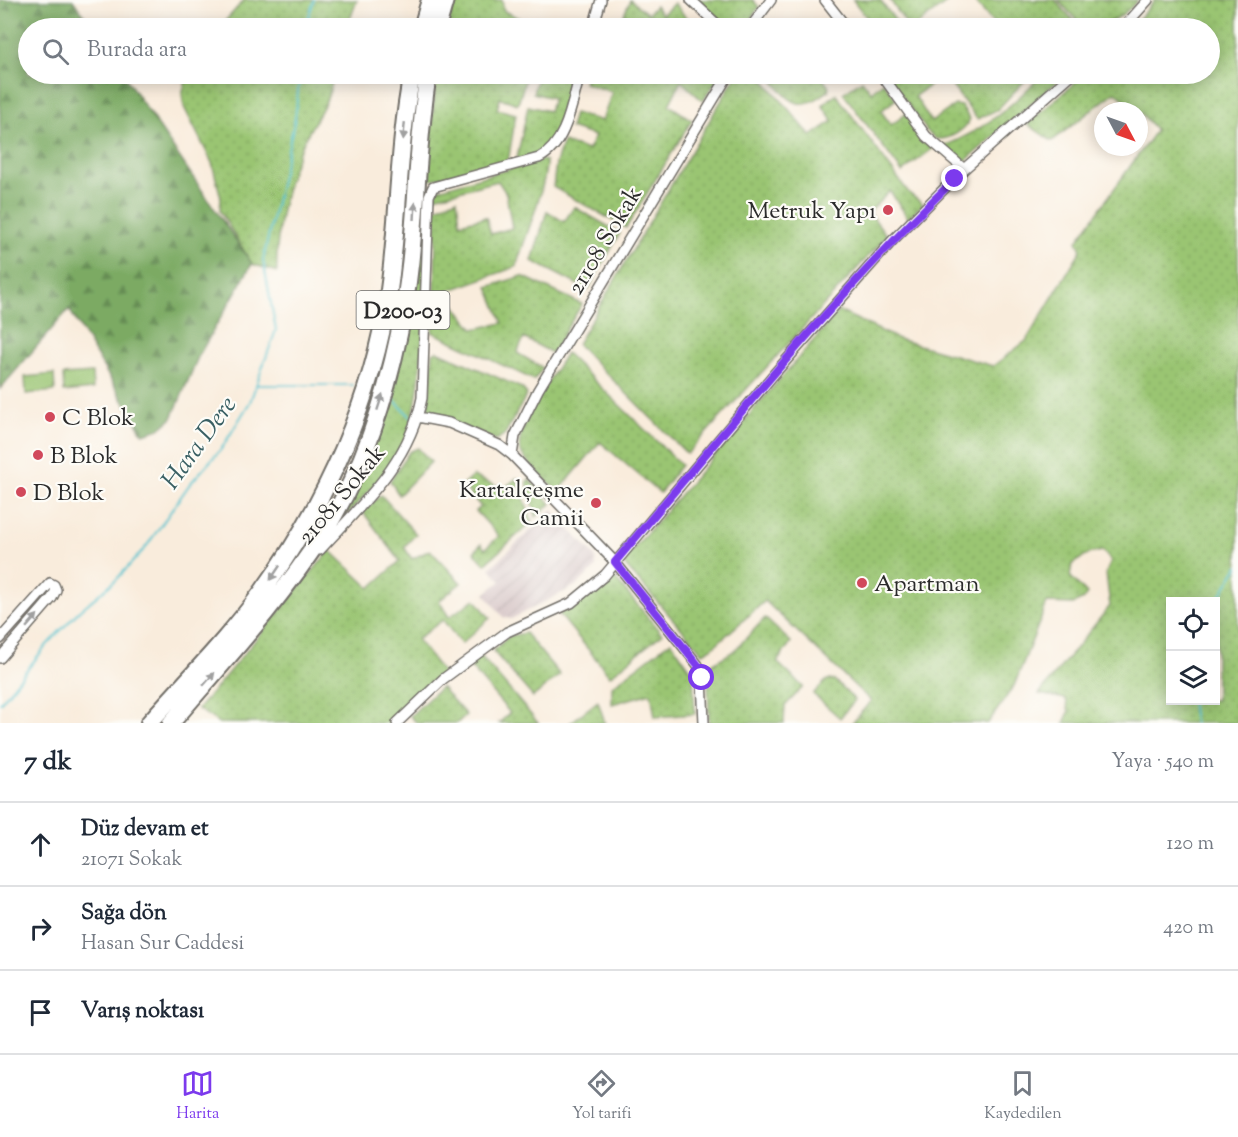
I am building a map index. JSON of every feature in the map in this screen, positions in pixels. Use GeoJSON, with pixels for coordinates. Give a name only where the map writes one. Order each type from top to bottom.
{"type":"FeatureCollection","features":[{"type":"Feature","properties":{"kind":"highway"},"geometry":{"type":"LineString","coordinates":[[425,18],[430,0]]}},
{"type":"Feature","properties":{"kind":"highway"},"geometry":{"type":"LineString","coordinates":[[440,18],[445,0]]}},
{"type":"Feature","properties":{"kind":"highway","name":"D200-03"},"geometry":{"type":"LineString","coordinates":[[149,723],[261,593],[306,524],[343,450],[372,369],[389,292],[406,107],[410,84]]}},
{"type":"Feature","properties":{"kind":"highway","name":"D200-03"},"geometry":{"type":"LineString","coordinates":[[171,723],[279,595],[324,532],[344,495],[390,372],[399,333],[413,245],[427,84]]}},
{"type":"Feature","properties":{"kind":"street"},"geometry":{"type":"LineString","coordinates":[[596,18],[601,0]]}},
{"type":"Feature","properties":{"kind":"street"},"geometry":{"type":"LineString","coordinates":[[691,0],[710,18]]}},
{"type":"Feature","properties":{"kind":"street"},"geometry":{"type":"LineString","coordinates":[[758,18],[771,0]]}},
{"type":"Feature","properties":{"kind":"street"},"geometry":{"type":"LineString","coordinates":[[825,0],[839,18]]}},
{"type":"Feature","properties":{"kind":"street"},"geometry":{"type":"LineString","coordinates":[[1132,18],[1148,0]]}},
{"type":"Feature","properties":{"kind":"street","name":"21081 Sokak"},"geometry":{"type":"LineString","coordinates":[[279,595],[387,475],[405,448],[418,417],[425,338],[429,196],[436,184],[547,154],[555,146],[565,125],[577,84]]}},
{"type":"Feature","properties":{"kind":"street","name":"21108 Sokak"},"geometry":{"type":"LineString","coordinates":[[512,455],[518,430],[542,383],[723,84]]}},
{"type":"Feature","properties":{"kind":"street"},"geometry":{"type":"LineString","coordinates":[[888,84],[926,136],[964,169]]}},
{"type":"Feature","properties":{"kind":"street"},"geometry":{"type":"LineString","coordinates":[[397,723],[443,679],[507,632],[571,603],[605,575],[774,374],[893,240],[964,169],[1061,84]]}},
{"type":"Feature","properties":{"kind":"street"},"geometry":{"type":"LineString","coordinates":[[418,417],[449,423],[499,445],[512,455],[615,562],[698,665],[702,678],[704,723]]}},
{"type":"Feature","properties":{"kind":"street","name":"21108 Sokak"},"geometry":{"type":"LineString","coordinates":[[499,445],[518,430]]}},
{"type":"Feature","properties":{"kind":"street"},"geometry":{"type":"LineString","coordinates":[[0,639],[50,583],[54,585],[56,590],[52,598],[0,658]]}},
{"type":"Feature","properties":{"kind":"shaded area"},"geometry":{"type":"Polygon","coordinates":[[[552,510],[595,556],[596,567],[577,585],[511,619],[503,617],[485,594],[501,581],[490,568],[552,510]]]}},
{"type":"Feature","properties":{"kind":"green space"},"geometry":{"type":"Polygon","coordinates":[[[0,0],[73,0],[86,18],[18,18],[18,84],[130,84],[252,264],[199,355],[172,418],[159,429],[143,434],[69,309],[0,389],[0,0]]]}},
{"type":"Feature","properties":{"kind":"green space"},"geometry":{"type":"Polygon","coordinates":[[[244,0],[357,0],[351,18],[228,18],[244,0]]]}},
{"type":"Feature","properties":{"kind":"green space"},"geometry":{"type":"Polygon","coordinates":[[[455,0],[502,0],[504,11],[519,18],[450,18],[455,0]]]}},
{"type":"Feature","properties":{"kind":"green space"},"geometry":{"type":"Polygon","coordinates":[[[630,0],[648,14],[655,6],[662,15],[674,3],[686,18],[623,18],[630,0]]]}},
{"type":"Feature","properties":{"kind":"green space"},"geometry":{"type":"Polygon","coordinates":[[[696,0],[753,0],[759,7],[752,18],[717,18],[696,0]]]}},
{"type":"Feature","properties":{"kind":"green space"},"geometry":{"type":"Polygon","coordinates":[[[853,0],[880,0],[894,18],[867,18],[853,0]]]}},
{"type":"Feature","properties":{"kind":"green space"},"geometry":{"type":"Polygon","coordinates":[[[890,0],[950,0],[926,18],[902,18],[890,0]]]}},
{"type":"Feature","properties":{"kind":"green space"},"geometry":{"type":"Polygon","coordinates":[[[974,0],[1055,0],[1071,18],[989,18],[974,0]]]}},
{"type":"Feature","properties":{"kind":"green space"},"geometry":{"type":"Polygon","coordinates":[[[1058,0],[1138,0],[1117,18],[1075,18],[1058,0]]]}},
{"type":"Feature","properties":{"kind":"green space"},"geometry":{"type":"Polygon","coordinates":[[[1155,0],[1238,0],[1238,723],[1064,723],[1069,712],[1066,699],[1039,694],[1110,606],[1106,573],[1111,561],[1103,551],[1090,553],[1072,564],[1070,576],[1087,594],[1084,599],[1073,604],[1047,603],[1014,686],[988,723],[852,723],[871,701],[765,601],[712,648],[703,653],[622,562],[839,311],[898,339],[993,366],[1026,341],[1081,250],[1077,241],[1137,156],[1148,156],[1148,141],[1156,130],[1148,121],[1148,102],[1128,102],[1115,92],[1102,102],[1094,102],[1094,108],[1052,141],[1027,124],[1073,84],[1220,84],[1220,18],[1140,18],[1155,0]]]}},
{"type":"Feature","properties":{"kind":"green space"},"geometry":{"type":"Polygon","coordinates":[[[185,84],[332,84],[302,145],[286,192],[278,240],[277,272],[252,264],[220,211],[221,198],[212,163],[184,107],[182,94],[185,84]]]}},
{"type":"Feature","properties":{"kind":"green space"},"geometry":{"type":"Polygon","coordinates":[[[436,84],[524,84],[518,104],[500,98],[497,109],[516,114],[508,162],[425,181],[436,84]]]}},
{"type":"Feature","properties":{"kind":"green space"},"geometry":{"type":"Polygon","coordinates":[[[535,84],[572,84],[558,134],[543,152],[521,160],[517,158],[528,106],[549,111],[553,98],[533,93],[535,84]]]}},
{"type":"Feature","properties":{"kind":"green space"},"geometry":{"type":"Polygon","coordinates":[[[587,84],[680,84],[669,105],[692,120],[626,228],[553,187],[556,163],[563,142],[588,150],[595,136],[570,128],[574,113],[602,121],[612,92],[587,84]]]}},
{"type":"Feature","properties":{"kind":"green space"},"geometry":{"type":"Polygon","coordinates":[[[684,84],[714,84],[703,101],[684,84]]]}},
{"type":"Feature","properties":{"kind":"green space"},"geometry":{"type":"Polygon","coordinates":[[[731,84],[767,84],[811,136],[833,121],[822,105],[836,94],[909,193],[923,204],[908,218],[890,191],[869,212],[887,236],[687,454],[577,344],[731,84]]]}},
{"type":"Feature","properties":{"kind":"green space"},"geometry":{"type":"Polygon","coordinates":[[[776,84],[827,84],[829,87],[828,91],[808,103],[794,102],[776,84]]]}},
{"type":"Feature","properties":{"kind":"green space"},"geometry":{"type":"Polygon","coordinates":[[[856,84],[865,84],[871,92],[881,84],[885,84],[896,99],[881,111],[891,125],[906,114],[932,149],[902,172],[843,93],[856,84]]]}},
{"type":"Feature","properties":{"kind":"green space"},"geometry":{"type":"Polygon","coordinates":[[[894,84],[932,84],[915,96],[931,122],[955,105],[961,106],[970,119],[956,134],[946,138],[936,139],[927,131],[894,84]]]}},
{"type":"Feature","properties":{"kind":"green space"},"geometry":{"type":"Polygon","coordinates":[[[951,84],[1022,84],[997,110],[977,119],[951,84]]]}},
{"type":"Feature","properties":{"kind":"green space"},"geometry":{"type":"Polygon","coordinates":[[[1033,84],[1054,84],[962,164],[944,146],[986,124],[1033,84]]]}},
{"type":"Feature","properties":{"kind":"green space"},"geometry":{"type":"Polygon","coordinates":[[[542,160],[546,161],[543,184],[516,267],[439,294],[435,293],[436,208],[457,199],[460,223],[486,217],[491,234],[512,228],[506,193],[498,181],[435,197],[438,189],[542,160]]]}},
{"type":"Feature","properties":{"kind":"green space"},"geometry":{"type":"Polygon","coordinates":[[[574,207],[620,233],[588,290],[532,261],[547,211],[564,222],[574,207]]]}},
{"type":"Feature","properties":{"kind":"green space"},"geometry":{"type":"Polygon","coordinates":[[[425,233],[424,312],[420,370],[411,422],[397,456],[369,492],[327,535],[353,488],[421,234],[425,233]]]}},
{"type":"Feature","properties":{"kind":"green space"},"geometry":{"type":"Polygon","coordinates":[[[522,276],[582,304],[552,353],[524,338],[517,353],[543,368],[534,380],[432,332],[436,307],[451,301],[474,329],[503,323],[488,287],[522,276]]]}},
{"type":"Feature","properties":{"kind":"green space"},"geometry":{"type":"Polygon","coordinates":[[[437,351],[522,388],[527,394],[505,434],[496,440],[433,416],[428,409],[433,353],[437,351]]]}},
{"type":"Feature","properties":{"kind":"green space"},"geometry":{"type":"Polygon","coordinates":[[[566,353],[681,465],[660,493],[600,442],[558,492],[522,455],[520,441],[529,415],[566,353]]]}},
{"type":"Feature","properties":{"kind":"green space"},"geometry":{"type":"Polygon","coordinates":[[[92,373],[93,389],[64,392],[63,375],[92,373]]]}},
{"type":"Feature","properties":{"kind":"green space"},"geometry":{"type":"Polygon","coordinates":[[[54,374],[55,391],[26,394],[25,377],[54,374]]]}},
{"type":"Feature","properties":{"kind":"green space"},"geometry":{"type":"Polygon","coordinates":[[[418,448],[431,462],[399,495],[390,481],[409,452],[418,448]]]}},
{"type":"Feature","properties":{"kind":"green space"},"geometry":{"type":"Polygon","coordinates":[[[473,476],[503,489],[517,478],[532,522],[485,564],[474,552],[481,544],[485,549],[499,536],[476,511],[481,507],[463,485],[473,476]]]}},
{"type":"Feature","properties":{"kind":"green space"},"geometry":{"type":"Polygon","coordinates":[[[529,479],[551,504],[536,517],[527,482],[529,479]]]}},
{"type":"Feature","properties":{"kind":"green space"},"geometry":{"type":"Polygon","coordinates":[[[381,495],[416,534],[404,547],[412,559],[430,550],[461,583],[439,601],[449,617],[475,599],[490,618],[461,644],[443,620],[417,639],[443,673],[390,723],[219,723],[198,709],[330,550],[370,588],[400,561],[363,512],[381,495]]]}},
{"type":"Feature","properties":{"kind":"green space"},"geometry":{"type":"Polygon","coordinates":[[[613,576],[662,634],[610,676],[559,614],[598,590],[613,576]]]}},
{"type":"Feature","properties":{"kind":"green space"},"geometry":{"type":"Polygon","coordinates":[[[765,618],[791,642],[777,662],[803,687],[785,706],[784,723],[709,723],[708,679],[705,668],[734,651],[765,618]]]}},
{"type":"Feature","properties":{"kind":"green space"},"geometry":{"type":"Polygon","coordinates":[[[525,633],[560,675],[533,697],[493,651],[509,636],[525,633]]]}},
{"type":"Feature","properties":{"kind":"green space"},"geometry":{"type":"Polygon","coordinates":[[[671,641],[693,673],[695,714],[655,717],[651,693],[612,704],[612,686],[671,641]]]}},
{"type":"Feature","properties":{"kind":"green space"},"geometry":{"type":"Polygon","coordinates":[[[480,655],[538,723],[499,723],[510,713],[469,665],[480,655]]]}},
{"type":"Feature","properties":{"kind":"green space"},"geometry":{"type":"Polygon","coordinates":[[[827,680],[834,680],[855,700],[840,718],[813,694],[827,680]]]}},
{"type":"Feature","properties":{"kind":"green space"},"geometry":{"type":"Polygon","coordinates":[[[441,687],[466,715],[457,723],[417,723],[410,716],[441,687]]]}},
{"type":"Feature","properties":{"kind":"green space"},"geometry":{"type":"Polygon","coordinates":[[[598,701],[605,723],[570,723],[598,701]]]}},
{"type":"Feature","properties":{"kind":"waterway","name":"Hara Dere"},"geometry":{"type":"LineString","coordinates":[[308,18],[314,0]]}},
{"type":"Feature","properties":{"kind":"waterway","name":"Hara Dere"},"geometry":{"type":"LineString","coordinates":[[0,703],[47,645],[78,612],[117,579],[146,547],[189,485],[222,448],[250,402],[276,330],[263,260],[295,118],[299,84]]}},
{"type":"Feature","properties":{"kind":"waterway"},"geometry":{"type":"LineString","coordinates":[[257,385],[353,385]]}},
{"type":"Feature","properties":{"kind":"waterway"},"geometry":{"type":"LineString","coordinates":[[392,398],[411,417]]}},
{"type":"Feature","properties":{"kind":"waterway"},"geometry":{"type":"LineString","coordinates":[[1220,597],[1238,566]]}},
{"type":"Feature","properties":{"kind":"waterway"},"geometry":{"type":"LineString","coordinates":[[1192,705],[1194,723]]}},
{"type":"Feature","properties":{"kind":"place","name":"Metruk Yapı"},"geometry":{"type":"Point","coordinates":[888,210]}},
{"type":"Feature","properties":{"kind":"place","name":"C Blok"},"geometry":{"type":"Point","coordinates":[50,417]}},
{"type":"Feature","properties":{"kind":"place","name":"B Blok"},"geometry":{"type":"Point","coordinates":[38,455]}},
{"type":"Feature","properties":{"kind":"place","name":"D Blok"},"geometry":{"type":"Point","coordinates":[21,492]}},
{"type":"Feature","properties":{"kind":"place","name":"Kartalçeşme Camii"},"geometry":{"type":"Point","coordinates":[596,503]}},
{"type":"Feature","properties":{"kind":"place","name":"Apartman"},"geometry":{"type":"Point","coordinates":[862,583]}},
{"type":"Feature","properties":{"kind":"route"},"geometry":{"type":"LineString","coordinates":[[702,678],[698,665],[615,562],[774,374],[893,240],[955,179]]}}]}
